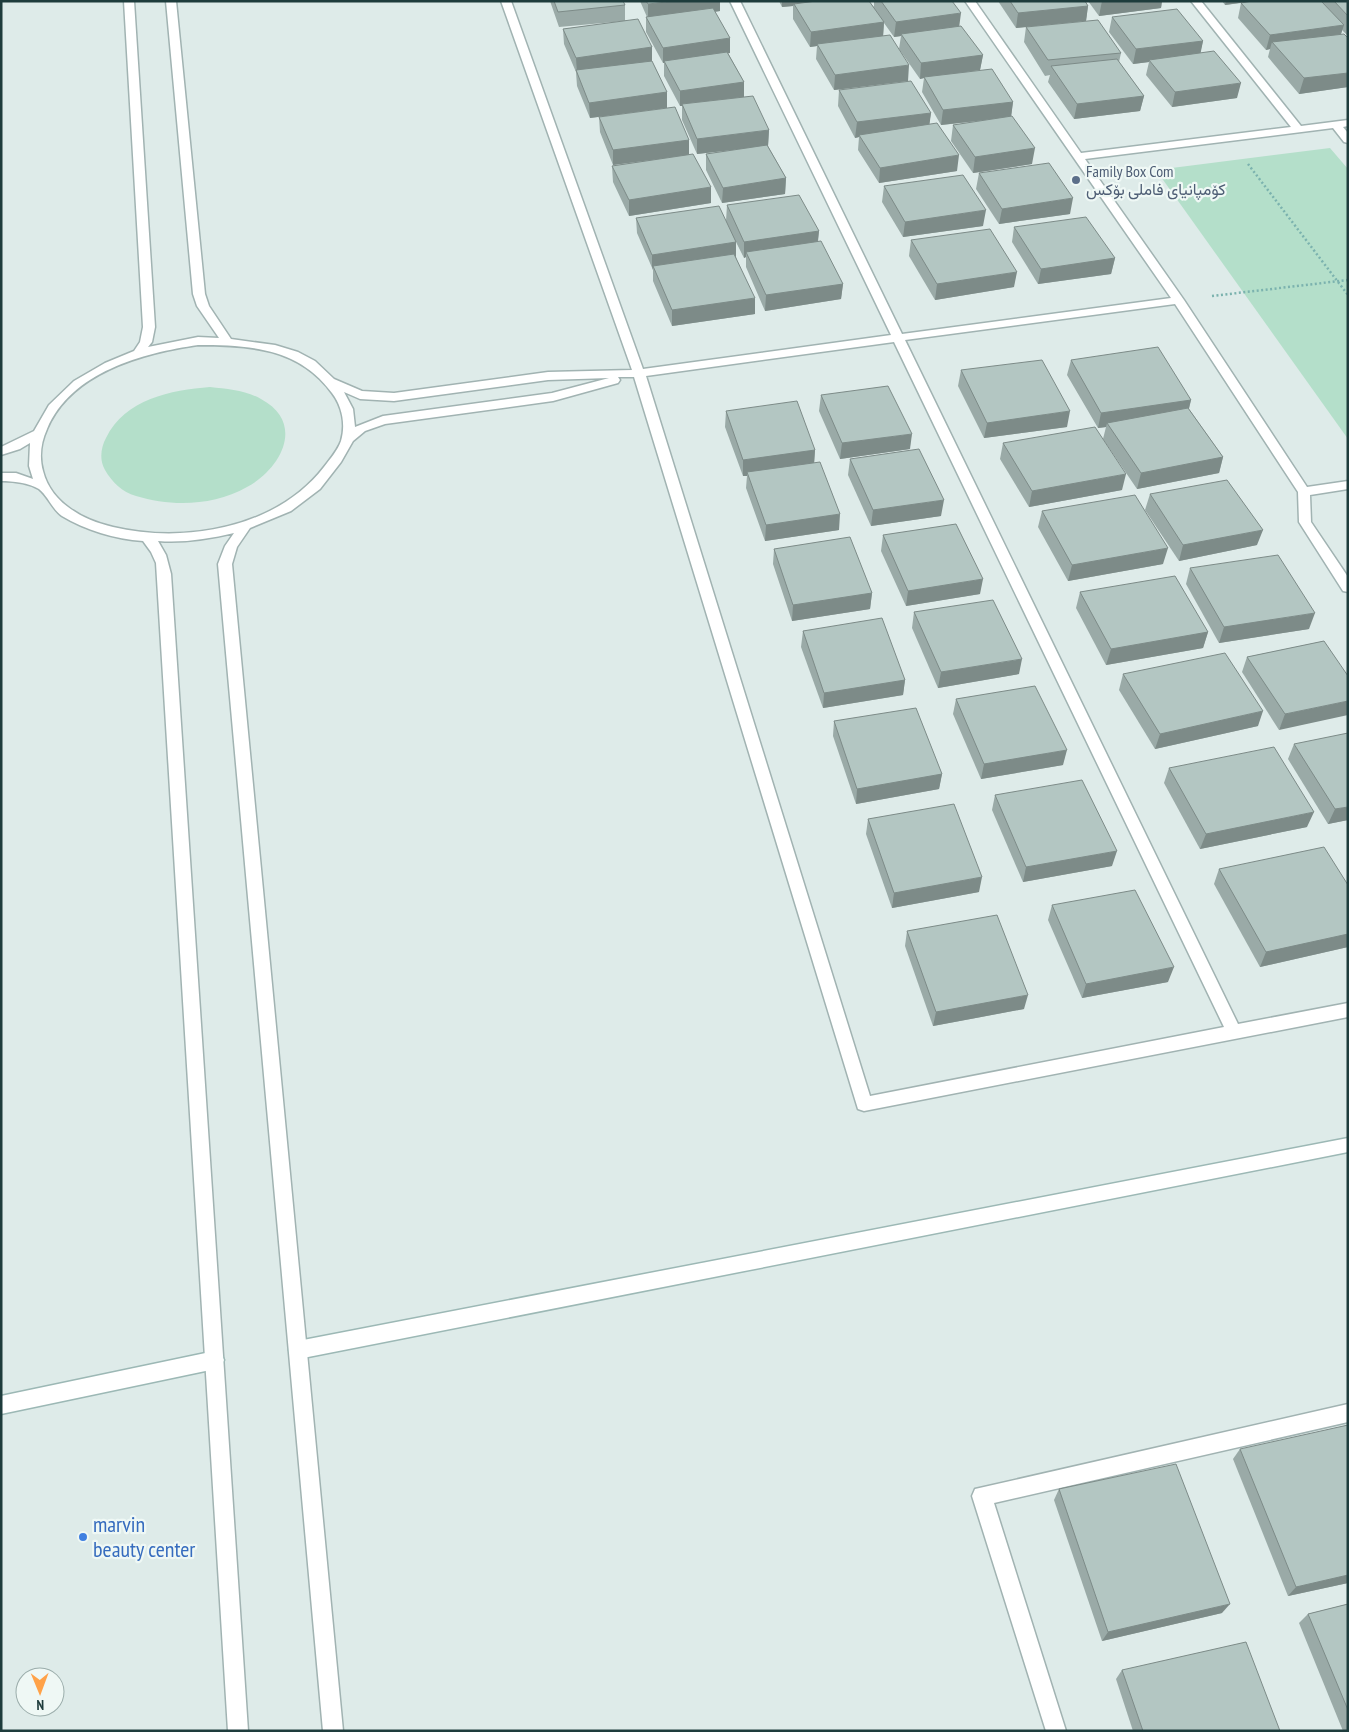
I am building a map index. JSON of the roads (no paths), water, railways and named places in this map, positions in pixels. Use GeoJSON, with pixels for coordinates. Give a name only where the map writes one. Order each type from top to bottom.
{"type":"FeatureCollection","features":[{"type":"Feature","properties":{"kind":"street"},"geometry":{"type":"LineString","coordinates":[[129,1],[149,326],[146,342],[139,353]]}},
{"type":"Feature","properties":{"kind":"street"},"geometry":{"type":"LineString","coordinates":[[171,1],[199,294],[203,306],[227,341]]}},
{"type":"Feature","properties":{"kind":"street"},"geometry":{"type":"LineString","coordinates":[[506,1],[639,373],[864,1104],[1348,1010]]}},
{"type":"Feature","properties":{"kind":"street"},"geometry":{"type":"LineString","coordinates":[[735,1],[1234,1032]]}},
{"type":"Feature","properties":{"kind":"street"},"geometry":{"type":"LineString","coordinates":[[970,1],[1178,300],[1304,492],[1305,522],[1348,588]]}},
{"type":"Feature","properties":{"kind":"street"},"geometry":{"type":"LineString","coordinates":[[1196,1],[1298,129]]}},
{"type":"Feature","properties":{"kind":"street"},"geometry":{"type":"LineString","coordinates":[[1078,156],[1348,123]]}},
{"type":"Feature","properties":{"kind":"street"},"geometry":{"type":"LineString","coordinates":[[1335,124],[1348,140]]}},
{"type":"Feature","properties":{"kind":"street"},"geometry":{"type":"LineString","coordinates":[[639,373],[553,397],[383,420],[361,428],[347,440],[329,474],[294,504],[245,526],[197,537],[148,538],[101,530],[64,511],[41,486],[34,460],[37,434],[51,409],[74,386],[104,367],[139,353],[168,345],[198,341],[260,344],[289,353],[314,366],[333,382],[360,395],[394,397],[548,376],[639,373],[1178,300]]}},
{"type":"Feature","properties":{"kind":"street"},"geometry":{"type":"LineString","coordinates":[[333,382],[348,409],[347,440]]}},
{"type":"Feature","properties":{"kind":"street"},"geometry":{"type":"LineString","coordinates":[[1,451],[16,446],[37,434]]}},
{"type":"Feature","properties":{"kind":"street"},"geometry":{"type":"LineString","coordinates":[[1,477],[16,477],[41,486]]}},
{"type":"Feature","properties":{"kind":"street"},"geometry":{"type":"LineString","coordinates":[[1304,492],[1348,485]]}},
{"type":"Feature","properties":{"kind":"street"},"geometry":{"type":"LineString","coordinates":[[245,526],[231,546],[225,564],[333,1731]]}},
{"type":"Feature","properties":{"kind":"street"},"geometry":{"type":"LineString","coordinates":[[148,538],[158,548],[164,574],[238,1731]]}},
{"type":"Feature","properties":{"kind":"street"},"geometry":{"type":"LineString","coordinates":[[298,1350],[1348,1145]]}},
{"type":"Feature","properties":{"kind":"street"},"geometry":{"type":"LineString","coordinates":[[1,1405],[214,1360]]}},
{"type":"Feature","properties":{"kind":"street"},"geometry":{"type":"LineString","coordinates":[[1056,1731],[982,1496],[1348,1413]]}},
{"type":"Feature","properties":{"kind":"place","name":"Family Box Com کۆمپانیای فاملی بۆکس"},"geometry":{"type":"Point","coordinates":[1076,180]}},
{"type":"Feature","properties":{"kind":"place","name":"marvin beauty center"},"geometry":{"type":"Point","coordinates":[83,1537]}}]}
